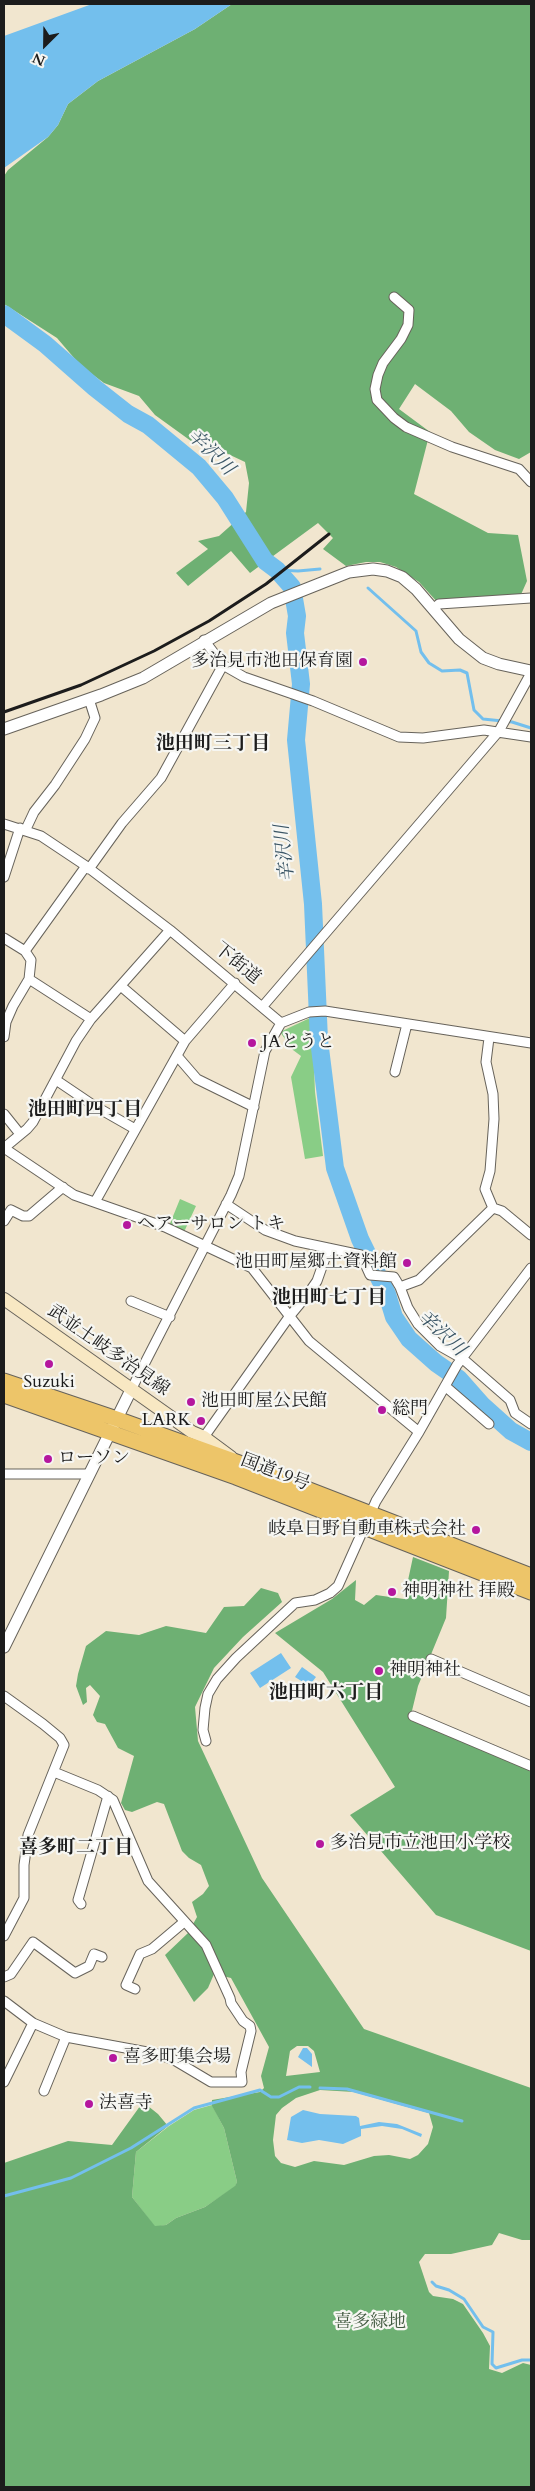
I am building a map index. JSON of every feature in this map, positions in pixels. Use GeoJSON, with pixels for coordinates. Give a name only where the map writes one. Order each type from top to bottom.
{"type":"FeatureCollection","features":[{"type":"Feature","properties":{"kind":"highway","name":"国道19号"},"geometry":{"type":"LineString","coordinates":[[4,1381],[242,1464],[531,1592]]}},
{"type":"Feature","properties":{"kind":"highway","name":"国道19号"},"geometry":{"type":"LineString","coordinates":[[4,1395],[236,1478],[531,1576]]}},
{"type":"Feature","properties":{"kind":"main road","name":"武並土岐多治見線"},"geometry":{"type":"LineString","coordinates":[[4,1299],[131,1390],[242,1464]]}},
{"type":"Feature","properties":{"kind":"street"},"geometry":{"type":"LineString","coordinates":[[394,297],[409,310],[408,326],[383,363],[375,389],[377,400],[394,418],[406,427],[452,447],[519,469],[531,482]]}},
{"type":"Feature","properties":{"kind":"street"},"geometry":{"type":"LineString","coordinates":[[4,729],[143,678],[204,640],[271,603],[349,572],[373,568],[387,571],[402,578],[416,589],[459,639],[483,658],[531,672],[502,725],[263,1006]]}},
{"type":"Feature","properties":{"kind":"street"},"geometry":{"type":"LineString","coordinates":[[432,609],[439,604],[531,598]]}},
{"type":"Feature","properties":{"kind":"street"},"geometry":{"type":"LineString","coordinates":[[204,640],[223,665],[244,676],[308,699],[399,737],[423,738],[484,730],[502,725],[531,737]]}},
{"type":"Feature","properties":{"kind":"street"},"geometry":{"type":"LineString","coordinates":[[25,951],[122,823],[161,778],[223,665]]}},
{"type":"Feature","properties":{"kind":"street"},"geometry":{"type":"LineString","coordinates":[[4,877],[23,828],[86,739],[96,718],[89,699]]}},
{"type":"Feature","properties":{"kind":"street","name":"下街道"},"geometry":{"type":"LineString","coordinates":[[4,824],[23,828],[41,836],[88,867],[170,930],[281,1023]]}},
{"type":"Feature","properties":{"kind":"street"},"geometry":{"type":"LineString","coordinates":[[170,930],[91,1019],[76,1041],[32,1122],[4,1148],[74,1195],[165,1227],[252,1268],[308,1341],[419,1432]]}},
{"type":"Feature","properties":{"kind":"street"},"geometry":{"type":"LineString","coordinates":[[4,938],[25,951],[31,960],[29,979],[6,1022],[4,1037]]}},
{"type":"Feature","properties":{"kind":"street"},"geometry":{"type":"LineString","coordinates":[[29,979],[91,1019]]}},
{"type":"Feature","properties":{"kind":"street"},"geometry":{"type":"LineString","coordinates":[[95,1202],[185,1041],[234,983]]}},
{"type":"Feature","properties":{"kind":"street"},"geometry":{"type":"LineString","coordinates":[[122,986],[185,1041]]}},
{"type":"Feature","properties":{"kind":"street"},"geometry":{"type":"LineString","coordinates":[[4,1646],[88,1474],[170,1317],[239,1176],[265,1051],[281,1023],[309,1012],[332,1012],[489,1038],[531,1043]]}},
{"type":"Feature","properties":{"kind":"street"},"geometry":{"type":"LineString","coordinates":[[395,1072],[407,1024]]}},
{"type":"Feature","properties":{"kind":"street"},"geometry":{"type":"LineString","coordinates":[[489,1038],[486,1062],[493,1094],[494,1119],[490,1170],[485,1189],[492,1208]]}},
{"type":"Feature","properties":{"kind":"street"},"geometry":{"type":"LineString","coordinates":[[178,1056],[197,1079],[254,1107]]}},
{"type":"Feature","properties":{"kind":"street"},"geometry":{"type":"LineString","coordinates":[[56,1080],[93,1105],[135,1129]]}},
{"type":"Feature","properties":{"kind":"street"},"geometry":{"type":"LineString","coordinates":[[4,1114],[20,1134]]}},
{"type":"Feature","properties":{"kind":"street"},"geometry":{"type":"LineString","coordinates":[[4,1221],[11,1210],[24,1216],[29,1216],[63,1187]]}},
{"type":"Feature","properties":{"kind":"street"},"geometry":{"type":"LineString","coordinates":[[226,1204],[265,1230],[295,1242],[361,1255],[371,1275],[394,1277],[408,1308],[418,1324],[440,1346],[510,1400],[515,1413],[531,1424]]}},
{"type":"Feature","properties":{"kind":"street"},"geometry":{"type":"LineString","coordinates":[[492,1208],[502,1211],[531,1235]]}},
{"type":"Feature","properties":{"kind":"street"},"geometry":{"type":"LineString","coordinates":[[400,1287],[419,1280],[492,1208]]}},
{"type":"Feature","properties":{"kind":"street"},"geometry":{"type":"LineString","coordinates":[[204,1437],[289,1317],[317,1281],[328,1250]]}},
{"type":"Feature","properties":{"kind":"street"},"geometry":{"type":"LineString","coordinates":[[206,1741],[204,1720],[208,1694],[224,1670],[295,1603],[315,1600],[330,1593],[338,1586],[367,1521],[446,1385],[460,1362],[531,1268]]}},
{"type":"Feature","properties":{"kind":"street"},"geometry":{"type":"LineString","coordinates":[[131,1301],[170,1317]]}},
{"type":"Feature","properties":{"kind":"street"},"geometry":{"type":"LineString","coordinates":[[446,1385],[488,1424]]}},
{"type":"Feature","properties":{"kind":"street"},"geometry":{"type":"LineString","coordinates":[[4,1474],[88,1474]]}},
{"type":"Feature","properties":{"kind":"street"},"geometry":{"type":"LineString","coordinates":[[431,1658],[531,1702]]}},
{"type":"Feature","properties":{"kind":"street"},"geometry":{"type":"LineString","coordinates":[[4,1696],[60,1738],[64,1745],[28,1835],[24,1865],[24,1898],[4,1936]]}},
{"type":"Feature","properties":{"kind":"street"},"geometry":{"type":"LineString","coordinates":[[413,1716],[531,1766]]}},
{"type":"Feature","properties":{"kind":"street"},"geometry":{"type":"LineString","coordinates":[[4,2001],[33,2023],[66,2037],[158,2054],[174,2060],[211,2082],[242,2082],[242,2066],[252,2031],[231,2004],[206,1945],[148,1880],[135,1854],[120,1812],[108,1796],[54,1772]]}},
{"type":"Feature","properties":{"kind":"street"},"geometry":{"type":"LineString","coordinates":[[80,1904],[78,1900],[108,1796]]}},
{"type":"Feature","properties":{"kind":"street"},"geometry":{"type":"LineString","coordinates":[[135,1989],[126,1984],[140,1954],[152,1949],[184,1922]]}},
{"type":"Feature","properties":{"kind":"street"},"geometry":{"type":"LineString","coordinates":[[4,1977],[11,1974],[33,1942],[75,1973],[89,1966],[94,1954],[102,1957]]}},
{"type":"Feature","properties":{"kind":"street"},"geometry":{"type":"LineString","coordinates":[[4,2082],[33,2023]]}},
{"type":"Feature","properties":{"kind":"street"},"geometry":{"type":"LineString","coordinates":[[44,2091],[66,2037]]}},
{"type":"Feature","properties":{"kind":"green space"},"geometry":{"type":"Polygon","coordinates":[[[232,4],[531,4],[531,452],[519,459],[495,450],[469,432],[451,411],[415,384],[399,409],[430,432],[414,494],[488,533],[518,535],[527,581],[519,599],[439,604],[419,582],[396,567],[380,562],[366,562],[346,566],[323,549],[333,538],[318,523],[250,573],[231,551],[188,586],[176,573],[208,549],[198,541],[219,536],[246,512],[249,483],[245,462],[211,446],[191,441],[155,415],[139,396],[104,383],[81,366],[57,338],[4,304],[4,176],[8,170],[48,137],[58,125],[68,104],[98,81],[195,29],[232,4]]]}},
{"type":"Feature","properties":{"kind":"green space"},"geometry":{"type":"Polygon","coordinates":[[[312,1017],[315,1092],[323,1156],[305,1159],[291,1077],[301,1056],[293,1050],[280,1032],[312,1017]]]}},
{"type":"Feature","properties":{"kind":"green space"},"geometry":{"type":"Polygon","coordinates":[[[180,1199],[196,1206],[184,1232],[169,1226],[180,1199]]]}},
{"type":"Feature","properties":{"kind":"green space"},"geometry":{"type":"Polygon","coordinates":[[[413,1557],[449,1571],[446,1618],[418,1686],[410,1719],[531,1771],[531,1951],[436,1915],[350,1815],[395,1787],[323,1672],[275,1633],[332,1599],[356,1580],[355,1600],[364,1605],[376,1595],[404,1599],[413,1557]]]}},
{"type":"Feature","properties":{"kind":"green space","name":"喜多緑地"},"geometry":{"type":"Polygon","coordinates":[[[261,1588],[278,1593],[282,1602],[243,1637],[214,1668],[195,1707],[198,1741],[262,1878],[364,2029],[531,2088],[531,2240],[522,2240],[499,2233],[492,2245],[451,2254],[425,2254],[419,2262],[429,2292],[433,2296],[453,2299],[463,2304],[483,2333],[490,2346],[489,2369],[502,2373],[523,2363],[531,2365],[531,2487],[4,2487],[4,2163],[68,2141],[112,2145],[143,2102],[158,2114],[168,2126],[136,2152],[132,2197],[155,2226],[166,2225],[176,2218],[205,2207],[235,2186],[237,2182],[224,2128],[212,2106],[212,2100],[260,2092],[264,2088],[261,2076],[269,2047],[231,1978],[214,1974],[208,1988],[194,2002],[165,1955],[188,1933],[197,1917],[192,1902],[203,1894],[209,1886],[201,1865],[182,1851],[164,1804],[157,1802],[132,1812],[125,1810],[121,1803],[134,1756],[118,1748],[105,1724],[97,1722],[93,1715],[100,1696],[90,1685],[86,1688],[87,1702],[83,1705],[76,1686],[86,1646],[106,1631],[139,1635],[166,1626],[206,1633],[224,1607],[244,1606],[261,1588]],[[297,2046],[290,2051],[286,2076],[320,2072],[314,2051],[308,2046],[297,2046]],[[320,2090],[296,2098],[276,2115],[273,2140],[275,2156],[281,2163],[295,2167],[314,2161],[344,2165],[374,2156],[389,2155],[410,2159],[418,2155],[428,2144],[433,2127],[429,2113],[354,2092],[320,2090]]]}},
{"type":"Feature","properties":{"kind":"green space"},"geometry":{"type":"Polygon","coordinates":[[[212,2105],[224,2128],[237,2182],[235,2187],[205,2207],[176,2218],[166,2225],[155,2227],[132,2197],[136,2152],[169,2126],[194,2110],[212,2105]]]}},
{"type":"Feature","properties":{"kind":"water"},"geometry":{"type":"Polygon","coordinates":[[[92,4],[232,4],[195,29],[98,81],[68,104],[58,125],[48,137],[4,168],[4,36],[92,4]]]}},
{"type":"Feature","properties":{"kind":"water"},"geometry":{"type":"Polygon","coordinates":[[[281,1653],[291,1668],[260,1688],[250,1673],[281,1653]]]}},
{"type":"Feature","properties":{"kind":"water"},"geometry":{"type":"Polygon","coordinates":[[[302,1667],[316,1677],[309,1686],[295,1677],[302,1667]]]}},
{"type":"Feature","properties":{"kind":"water"},"geometry":{"type":"Polygon","coordinates":[[[303,2048],[307,2048],[312,2054],[312,2067],[298,2057],[303,2048]]]}},
{"type":"Feature","properties":{"kind":"water"},"geometry":{"type":"Polygon","coordinates":[[[303,2110],[320,2114],[356,2116],[359,2118],[360,2126],[379,2122],[397,2124],[422,2134],[421,2137],[402,2129],[382,2126],[361,2129],[361,2136],[343,2144],[319,2140],[302,2143],[287,2140],[291,2117],[303,2110]]]}},
{"type":"Feature","properties":{"kind":"waterway","name":"辛沢川"},"geometry":{"type":"LineString","coordinates":[[4,314],[45,344],[128,414],[148,425],[199,467],[225,498],[265,561],[277,570],[292,587],[297,616],[295,633],[301,684],[296,740],[313,904],[319,1040],[335,1168],[360,1239],[387,1294],[394,1317],[409,1339],[436,1363],[459,1379],[482,1405],[511,1431],[531,1442]]}},
{"type":"Feature","properties":{"kind":"waterway"},"geometry":{"type":"LineString","coordinates":[[277,570],[320,569]]}},
{"type":"Feature","properties":{"kind":"waterway"},"geometry":{"type":"LineString","coordinates":[[368,588],[416,631],[421,652],[429,663],[442,671],[460,670],[467,673],[474,710],[483,719],[512,722],[531,728]]}},
{"type":"Feature","properties":{"kind":"waterway"},"geometry":{"type":"LineString","coordinates":[[4,2196],[71,2178],[131,2148],[194,2108],[260,2090],[271,2097],[279,2097],[299,2087],[310,2087]]}},
{"type":"Feature","properties":{"kind":"waterway"},"geometry":{"type":"LineString","coordinates":[[320,2088],[347,2089],[462,2121]]}},
{"type":"Feature","properties":{"kind":"waterway"},"geometry":{"type":"LineString","coordinates":[[432,2282],[436,2286],[449,2290],[464,2299],[483,2327],[493,2332],[492,2364],[496,2368],[522,2360],[531,2360]]}},
{"type":"Feature","properties":{"kind":"railway"},"geometry":{"type":"LineString","coordinates":[[4,712],[81,685],[154,651],[209,621],[266,584],[329,534]]}},
{"type":"Feature","properties":{"kind":"place","name":"多治見市池田保育園"},"geometry":{"type":"Point","coordinates":[363,662]}},
{"type":"Feature","properties":{"kind":"place","name":"JAとうと"},"geometry":{"type":"Point","coordinates":[252,1043]}},
{"type":"Feature","properties":{"kind":"place","name":"ヘアーサロン トキ"},"geometry":{"type":"Point","coordinates":[127,1225]}},
{"type":"Feature","properties":{"kind":"place","name":"池田町屋郷土資料館"},"geometry":{"type":"Point","coordinates":[407,1263]}},
{"type":"Feature","properties":{"kind":"place","name":"Suzuki"},"geometry":{"type":"Point","coordinates":[49,1364]}},
{"type":"Feature","properties":{"kind":"place","name":"池田町屋公民館"},"geometry":{"type":"Point","coordinates":[191,1402]}},
{"type":"Feature","properties":{"kind":"place","name":"総門"},"geometry":{"type":"Point","coordinates":[382,1410]}},
{"type":"Feature","properties":{"kind":"place","name":"LARK"},"geometry":{"type":"Point","coordinates":[201,1421]}},
{"type":"Feature","properties":{"kind":"place","name":"ローソン"},"geometry":{"type":"Point","coordinates":[48,1459]}},
{"type":"Feature","properties":{"kind":"place","name":"岐阜日野自動車株式会社"},"geometry":{"type":"Point","coordinates":[476,1530]}},
{"type":"Feature","properties":{"kind":"place","name":"神明神社 拝殿"},"geometry":{"type":"Point","coordinates":[392,1592]}},
{"type":"Feature","properties":{"kind":"place","name":"神明神社"},"geometry":{"type":"Point","coordinates":[379,1671]}},
{"type":"Feature","properties":{"kind":"place","name":"多治見市立池田小学校"},"geometry":{"type":"Point","coordinates":[320,1844]}},
{"type":"Feature","properties":{"kind":"place","name":"喜多町集会場"},"geometry":{"type":"Point","coordinates":[113,2058]}},
{"type":"Feature","properties":{"kind":"place","name":"法喜寺"},"geometry":{"type":"Point","coordinates":[89,2104]}},
{"type":"Feature","properties":{"kind":"district","name":"池田町三丁目"},"geometry":{"type":"Point","coordinates":[213,745]}},
{"type":"Feature","properties":{"kind":"district","name":"池田町四丁目"},"geometry":{"type":"Point","coordinates":[85,1111]}},
{"type":"Feature","properties":{"kind":"district","name":"池田町七丁目"},"geometry":{"type":"Point","coordinates":[329,1299]}},
{"type":"Feature","properties":{"kind":"district","name":"池田町六丁目"},"geometry":{"type":"Point","coordinates":[326,1694]}},
{"type":"Feature","properties":{"kind":"district","name":"喜多町二丁目"},"geometry":{"type":"Point","coordinates":[76,1849]}}]}
